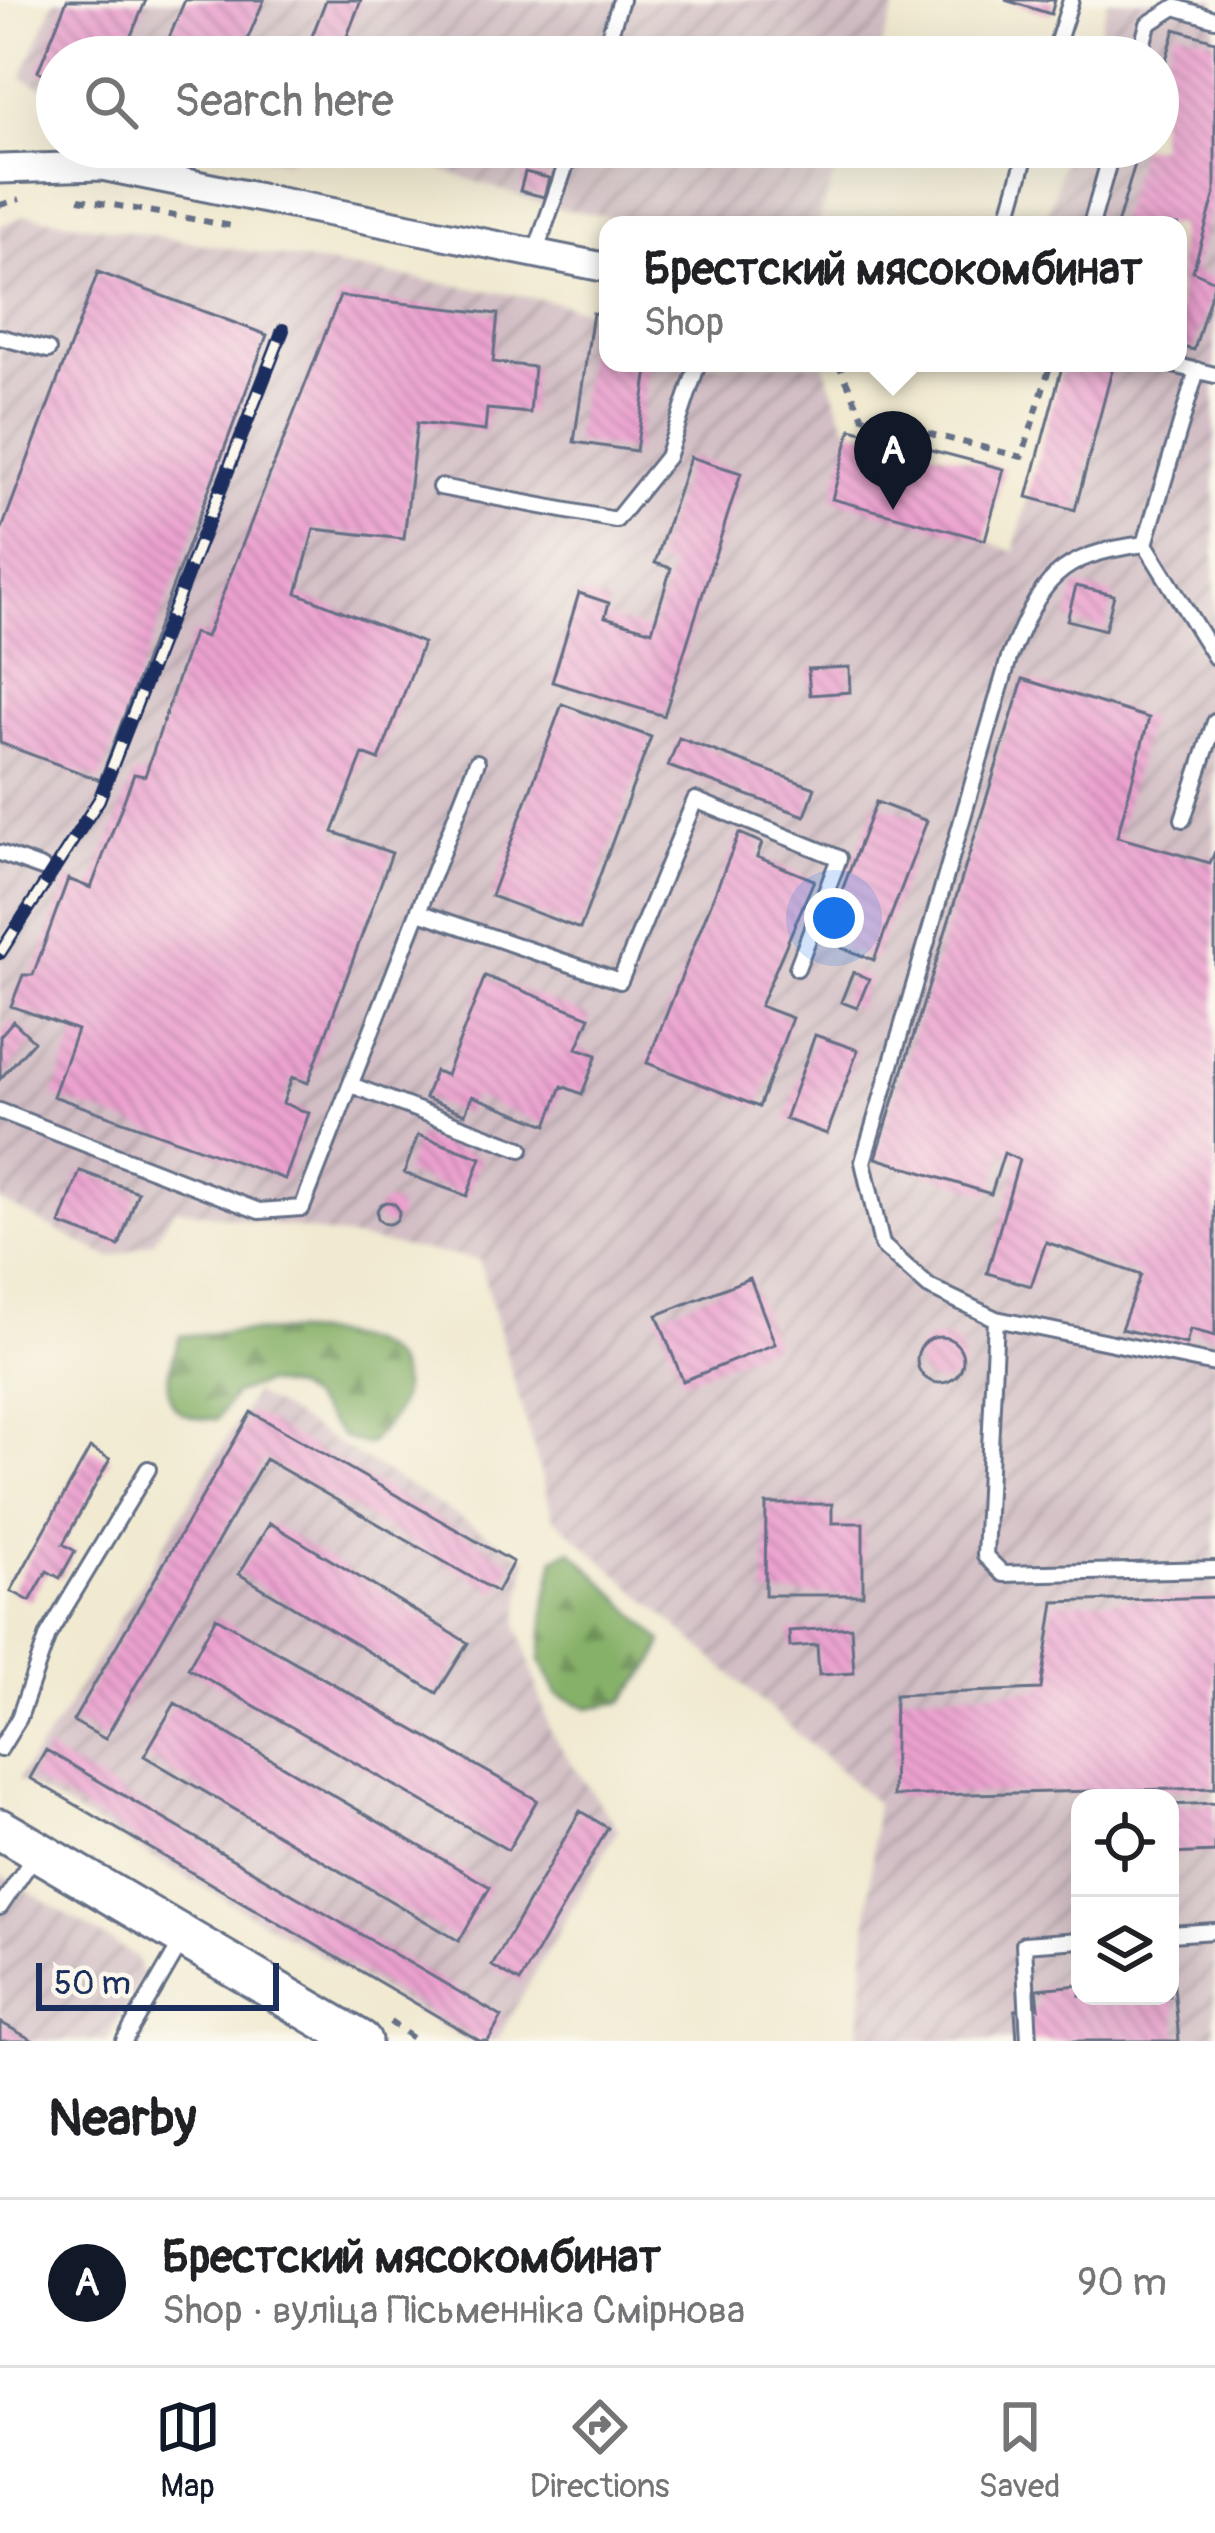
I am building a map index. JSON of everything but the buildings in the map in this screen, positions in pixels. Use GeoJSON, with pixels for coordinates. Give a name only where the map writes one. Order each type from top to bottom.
{"type":"FeatureCollection","features":[{"type":"Feature","properties":{"kind":"main road"},"geometry":{"type":"LineString","coordinates":[[0,1829],[361,2041]]}},
{"type":"Feature","properties":{"kind":"street"},"geometry":{"type":"LineString","coordinates":[[0,169],[36,168]]}},
{"type":"Feature","properties":{"kind":"street"},"geometry":{"type":"LineString","coordinates":[[112,168],[599,266]]}},
{"type":"Feature","properties":{"kind":"lane"},"geometry":{"type":"LineString","coordinates":[[609,36],[621,0]]}},
{"type":"Feature","properties":{"kind":"lane"},"geometry":{"type":"LineString","coordinates":[[1060,36],[1071,0]]}},
{"type":"Feature","properties":{"kind":"lane"},"geometry":{"type":"LineString","coordinates":[[1144,36],[1148,24],[1175,7],[1215,20]]}},
{"type":"Feature","properties":{"kind":"lane"},"geometry":{"type":"LineString","coordinates":[[535,254],[565,168]]}},
{"type":"Feature","properties":{"kind":"lane"},"geometry":{"type":"LineString","coordinates":[[1009,216],[1022,168]]}},
{"type":"Feature","properties":{"kind":"lane"},"geometry":{"type":"LineString","coordinates":[[1094,216],[1107,168]]}},
{"type":"Feature","properties":{"kind":"lane"},"geometry":{"type":"LineString","coordinates":[[0,337],[48,350]]}},
{"type":"Feature","properties":{"kind":"lane"},"geometry":{"type":"LineString","coordinates":[[1187,368],[1215,375]]}},
{"type":"Feature","properties":{"kind":"lane"},"geometry":{"type":"LineString","coordinates":[[1197,370],[1145,544],[1215,657]]}},
{"type":"Feature","properties":{"kind":"lane"},"geometry":{"type":"LineString","coordinates":[[440,487],[616,520],[667,457],[695,372]]}},
{"type":"Feature","properties":{"kind":"lane"},"geometry":{"type":"LineString","coordinates":[[1145,544],[1102,549],[1058,572],[1034,598],[1009,658],[863,1162],[882,1245],[929,1287],[996,1319],[1215,1364]]}},
{"type":"Feature","properties":{"kind":"lane"},"geometry":{"type":"LineString","coordinates":[[1183,819],[1215,722]]}},
{"type":"Feature","properties":{"kind":"lane"},"geometry":{"type":"LineString","coordinates":[[0,1111],[260,1211],[302,1208],[477,762]]}},
{"type":"Feature","properties":{"kind":"lane"},"geometry":{"type":"LineString","coordinates":[[418,912],[620,981],[695,800],[839,857],[797,968]]}},
{"type":"Feature","properties":{"kind":"lane"},"geometry":{"type":"LineString","coordinates":[[0,853],[42,868]]}},
{"type":"Feature","properties":{"kind":"lane"},"geometry":{"type":"LineString","coordinates":[[351,1084],[521,1149]]}},
{"type":"Feature","properties":{"kind":"lane"},"geometry":{"type":"LineString","coordinates":[[996,1319],[985,1556],[1003,1574],[1215,1569]]}},
{"type":"Feature","properties":{"kind":"lane"},"geometry":{"type":"LineString","coordinates":[[0,1749],[19,1718],[48,1635],[148,1469]]}},
{"type":"Feature","properties":{"kind":"lane"},"geometry":{"type":"LineString","coordinates":[[0,1907],[37,1850]]}},
{"type":"Feature","properties":{"kind":"lane"},"geometry":{"type":"LineString","coordinates":[[1179,1933],[1215,1931]]}},
{"type":"Feature","properties":{"kind":"lane"},"geometry":{"type":"LineString","coordinates":[[124,2041],[184,1936]]}},
{"type":"Feature","properties":{"kind":"lane"},"geometry":{"type":"LineString","coordinates":[[1029,2041],[1024,1944],[1071,1941]]}},
{"type":"Feature","properties":{"kind":"path"},"geometry":{"type":"LineString","coordinates":[[842,372],[863,417],[1022,458],[1048,372]]}},
{"type":"Feature","properties":{"kind":"shaded area"},"geometry":{"type":"Polygon","coordinates":[[[55,0],[898,0],[885,36],[40,36],[55,0]]]}},
{"type":"Feature","properties":{"kind":"shaded area"},"geometry":{"type":"Polygon","coordinates":[[[1108,0],[1215,0],[1215,2041],[859,2041],[876,1803],[553,1517],[479,1260],[175,1208],[153,1242],[111,1258],[0,1201],[0,226],[27,215],[599,313],[599,372],[827,372],[851,429],[1004,469],[985,540],[1014,552],[1061,372],[1187,372],[1187,216],[1048,216],[1061,168],[1179,168],[1179,36],[1098,36],[1108,0]]]}},
{"type":"Feature","properties":{"kind":"shaded area"},"geometry":{"type":"Polygon","coordinates":[[[36,45],[36,84],[22,78],[36,45]]]}},
{"type":"Feature","properties":{"kind":"shaded area"},"geometry":{"type":"Polygon","coordinates":[[[435,168],[837,168],[819,216],[606,216],[551,207],[435,168]]]}},
{"type":"Feature","properties":{"kind":"shaded area"},"geometry":{"type":"Polygon","coordinates":[[[254,1393],[527,1558],[518,1624],[551,1733],[618,1829],[496,2041],[467,2041],[18,1779],[62,1716],[254,1393]]]}},
{"type":"Feature","properties":{"kind":"shaded area"},"geometry":{"type":"Polygon","coordinates":[[[0,1874],[136,1957],[143,1975],[107,2041],[0,2041],[0,1874]]]}},
{"type":"Feature","properties":{"kind":"green space"},"geometry":{"type":"Polygon","coordinates":[[[324,1334],[371,1345],[399,1371],[399,1403],[368,1445],[343,1438],[310,1399],[292,1388],[265,1383],[234,1394],[217,1419],[182,1413],[169,1395],[180,1336],[324,1334]]]}},
{"type":"Feature","properties":{"kind":"green space"},"geometry":{"type":"Polygon","coordinates":[[[571,1550],[663,1642],[654,1663],[622,1702],[588,1708],[557,1694],[541,1661],[555,1558],[571,1550]]]}},
{"type":"Feature","properties":{"kind":"railway"},"geometry":{"type":"LineString","coordinates":[[0,953],[99,800],[283,330]]}},
{"type":"Feature","properties":{"kind":"place","name":"Брестский мясокомбинат"},"geometry":{"type":"Point","coordinates":[893,510]}}]}
